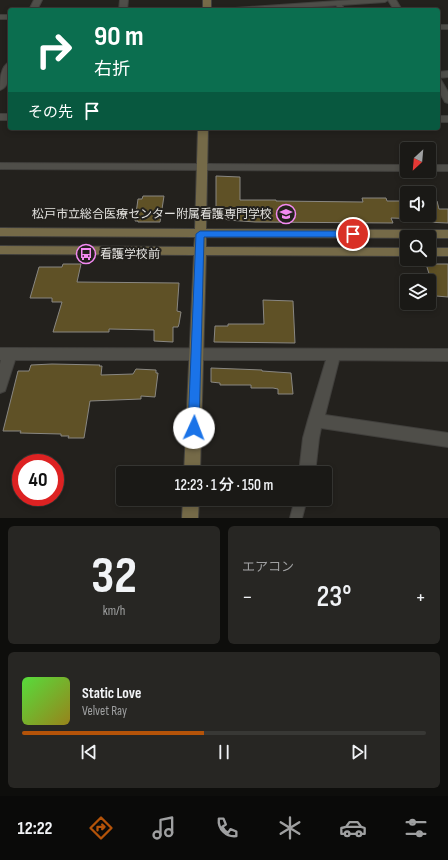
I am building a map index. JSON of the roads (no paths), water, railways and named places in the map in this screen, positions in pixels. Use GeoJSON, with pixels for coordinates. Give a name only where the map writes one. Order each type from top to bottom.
{"type":"FeatureCollection","features":[{"type":"Feature","properties":{"kind":"street"},"geometry":{"type":"LineString","coordinates":[[271,0],[276,7]]}},
{"type":"Feature","properties":{"kind":"street"},"geometry":{"type":"LineString","coordinates":[[262,8],[330,2],[340,6],[385,0]]}},
{"type":"Feature","properties":{"kind":"street"},"geometry":{"type":"LineString","coordinates":[[3,82],[8,70]]}},
{"type":"Feature","properties":{"kind":"street"},"geometry":{"type":"LineString","coordinates":[[440,86],[448,100]]}},
{"type":"Feature","properties":{"kind":"street"},"geometry":{"type":"LineString","coordinates":[[192,466],[204,130]]}},
{"type":"Feature","properties":{"kind":"street"},"geometry":{"type":"LineString","coordinates":[[0,166],[400,168]]}},
{"type":"Feature","properties":{"kind":"street"},"geometry":{"type":"LineString","coordinates":[[436,168],[448,168]]}},
{"type":"Feature","properties":{"kind":"street"},"geometry":{"type":"LineString","coordinates":[[0,232],[448,234]]}},
{"type":"Feature","properties":{"kind":"street"},"geometry":{"type":"LineString","coordinates":[[0,250],[400,252]]}},
{"type":"Feature","properties":{"kind":"street"},"geometry":{"type":"LineString","coordinates":[[436,252],[448,252]]}},
{"type":"Feature","properties":{"kind":"street"},"geometry":{"type":"LineString","coordinates":[[0,387],[5,354],[197,353],[448,355]]}},
{"type":"Feature","properties":{"kind":"street"},"geometry":{"type":"LineString","coordinates":[[308,466],[311,438],[334,355]]}},
{"type":"Feature","properties":{"kind":"street"},"geometry":{"type":"LineString","coordinates":[[316,420],[448,440]]}},
{"type":"Feature","properties":{"kind":"street"},"geometry":{"type":"LineString","coordinates":[[190,518],[191,506]]}},
{"type":"Feature","properties":{"kind":"lane"},"geometry":{"type":"LineString","coordinates":[[296,518],[299,506]]}},
{"type":"Feature","properties":{"kind":"place","name":"松戸市立総合医療センター附属看護専門学校"},"geometry":{"type":"Point","coordinates":[286,214]}},
{"type":"Feature","properties":{"kind":"place","name":"看護学校前"},"geometry":{"type":"Point","coordinates":[86,254]}}]}
